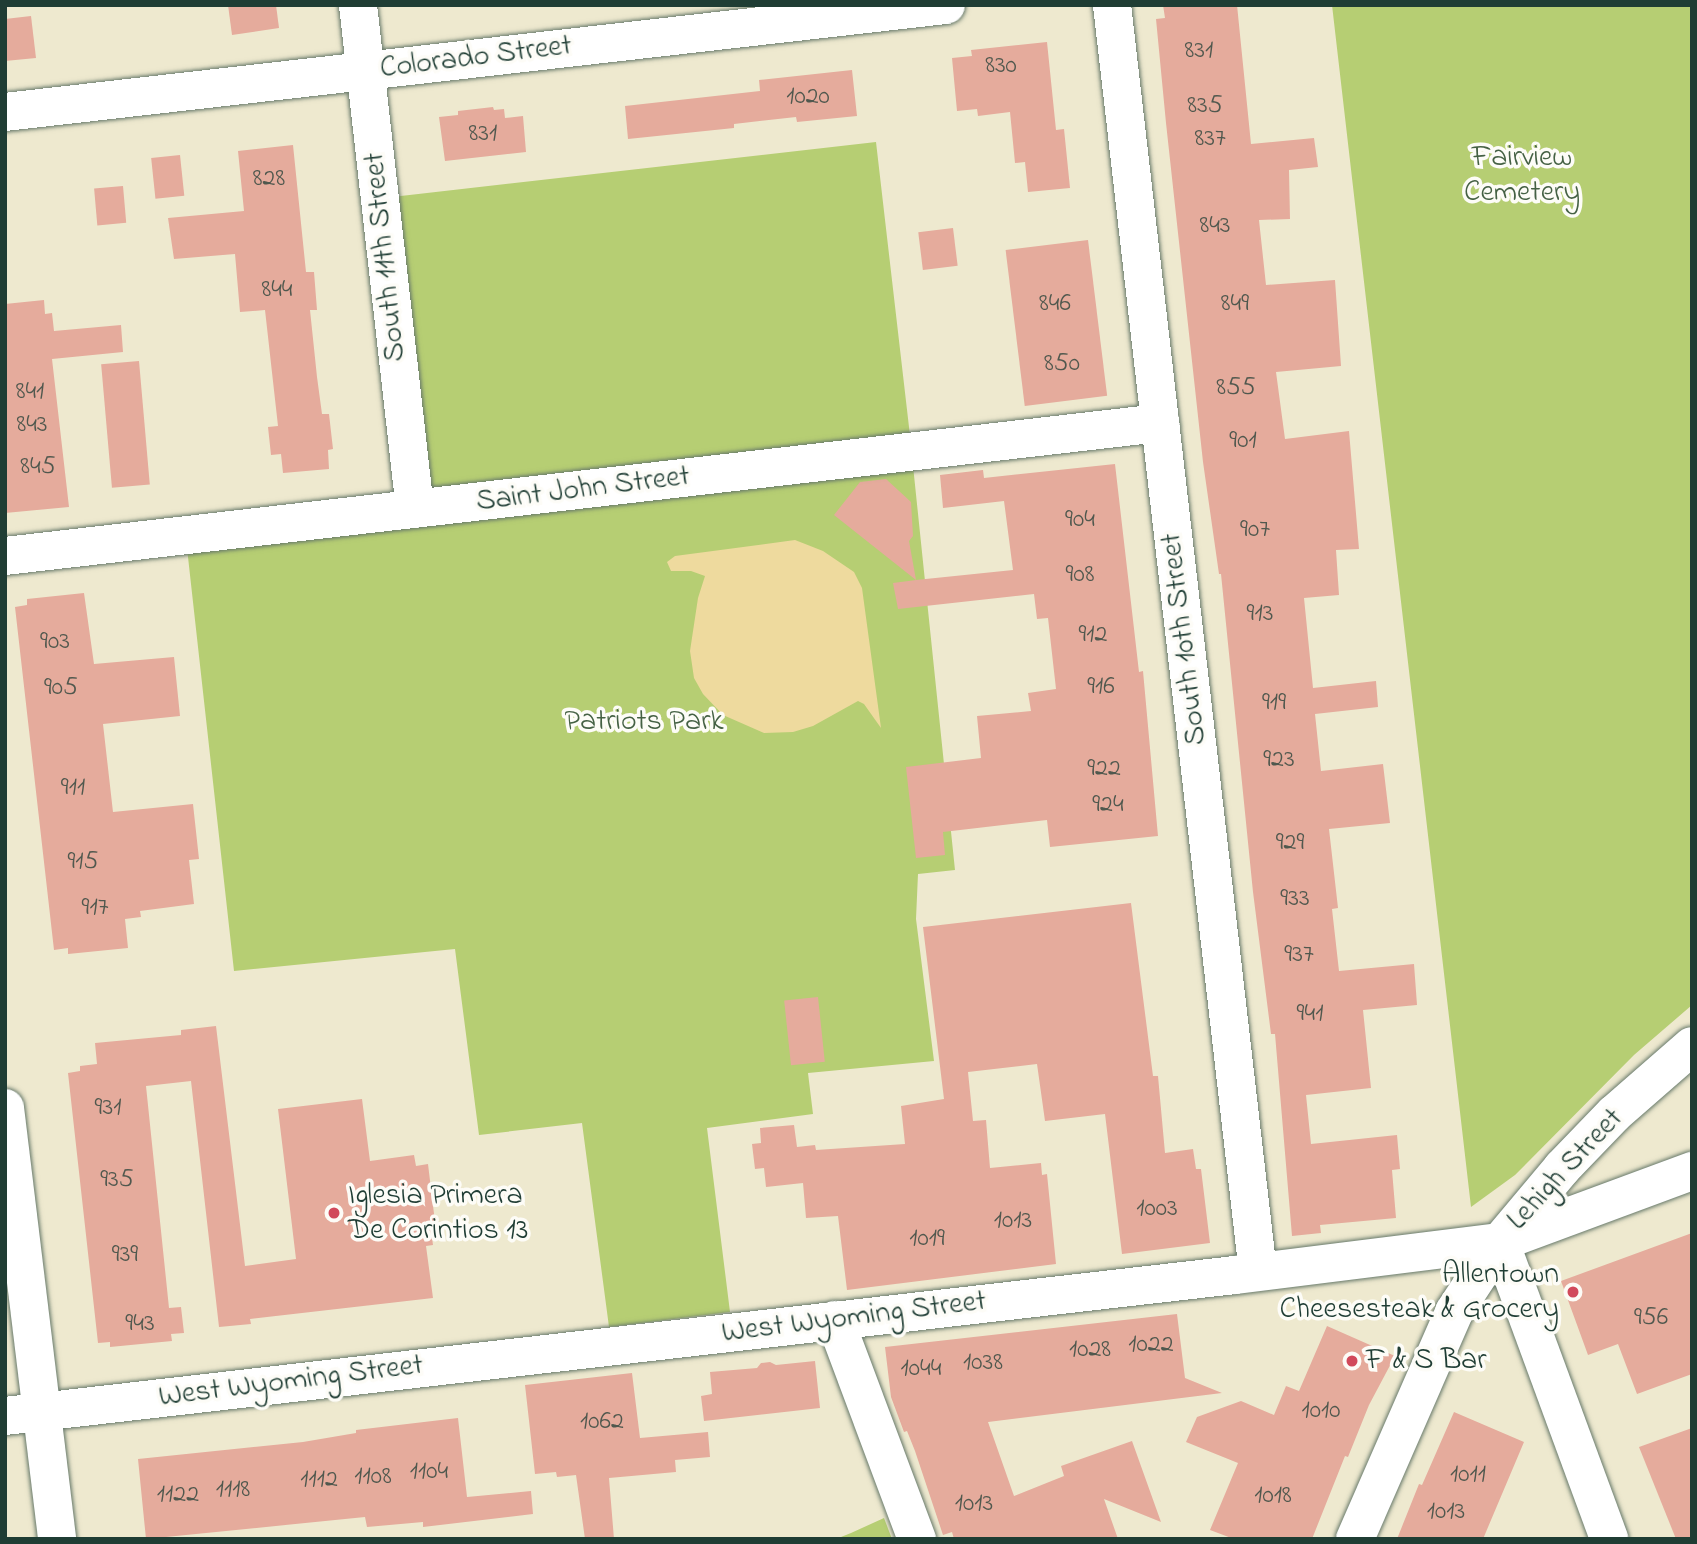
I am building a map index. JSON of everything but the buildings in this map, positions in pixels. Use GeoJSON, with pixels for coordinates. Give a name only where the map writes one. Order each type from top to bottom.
{"type":"FeatureCollection","features":[{"type":"Feature","properties":{"kind":"street","name":"South 11th Street"},"geometry":{"type":"LineString","coordinates":[[358,5],[415,509]]}},
{"type":"Feature","properties":{"kind":"street","name":"Colorado Street"},"geometry":{"type":"LineString","coordinates":[[5,112],[946,5]]}},
{"type":"Feature","properties":{"kind":"street","name":"South 10th Street"},"geometry":{"type":"LineString","coordinates":[[1112,5],[1258,1272]]}},
{"type":"Feature","properties":{"kind":"street","name":"Saint John Street"},"geometry":{"type":"LineString","coordinates":[[5,556],[1160,424]]}},
{"type":"Feature","properties":{"kind":"street","name":"Lehigh Street"},"geometry":{"type":"LineString","coordinates":[[1355,1539],[1454,1312],[1500,1242],[1562,1168],[1614,1114],[1692,1046]]}},
{"type":"Feature","properties":{"kind":"street"},"geometry":{"type":"LineString","coordinates":[[5,1108],[57,1539]]}},
{"type":"Feature","properties":{"kind":"street","name":"West Wyoming Street"},"geometry":{"type":"LineString","coordinates":[[5,1416],[1500,1242],[1692,1171]]}},
{"type":"Feature","properties":{"kind":"street"},"geometry":{"type":"LineString","coordinates":[[1500,1242],[1609,1539]]}},
{"type":"Feature","properties":{"kind":"street"},"geometry":{"type":"LineString","coordinates":[[835,1320],[917,1539]]}},
{"type":"Feature","properties":{"kind":"green space","name":"Fairview Cemetery"},"geometry":{"type":"Polygon","coordinates":[[[1332,5],[1692,5],[1692,1005],[1634,1055],[1515,1175],[1471,1207],[1332,5]]]}},
{"type":"Feature","properties":{"kind":"green space","name":"Patriots Park"},"geometry":{"type":"Polygon","coordinates":[[[876,142],[955,870],[918,874],[916,919],[934,1061],[808,1073],[813,1114],[707,1128],[730,1312],[609,1327],[582,1123],[479,1135],[455,949],[234,971],[187,548],[426,523],[392,197],[876,142]]]}},
{"type":"Feature","properties":{"kind":"green space"},"geometry":{"type":"Polygon","coordinates":[[[884,1518],[892,1539],[836,1539],[851,1533],[884,1518]]]}},
{"type":"Feature","properties":{"kind":"sand"},"geometry":{"type":"Polygon","coordinates":[[[795,540],[823,551],[854,572],[862,588],[881,728],[864,704],[858,701],[813,726],[793,732],[764,733],[723,715],[703,694],[694,678],[690,651],[698,598],[705,576],[691,571],[671,571],[667,562],[675,556],[795,540]]]}},
{"type":"Feature","properties":{"kind":"place","name":"Iglesia Primera De Corintios 13"},"geometry":{"type":"Point","coordinates":[334,1213]}},
{"type":"Feature","properties":{"kind":"place","name":"Allentown Cheesesteak & Grocery"},"geometry":{"type":"Point","coordinates":[1573,1292]}},
{"type":"Feature","properties":{"kind":"place","name":"F & S Bar"},"geometry":{"type":"Point","coordinates":[1352,1361]}}]}
